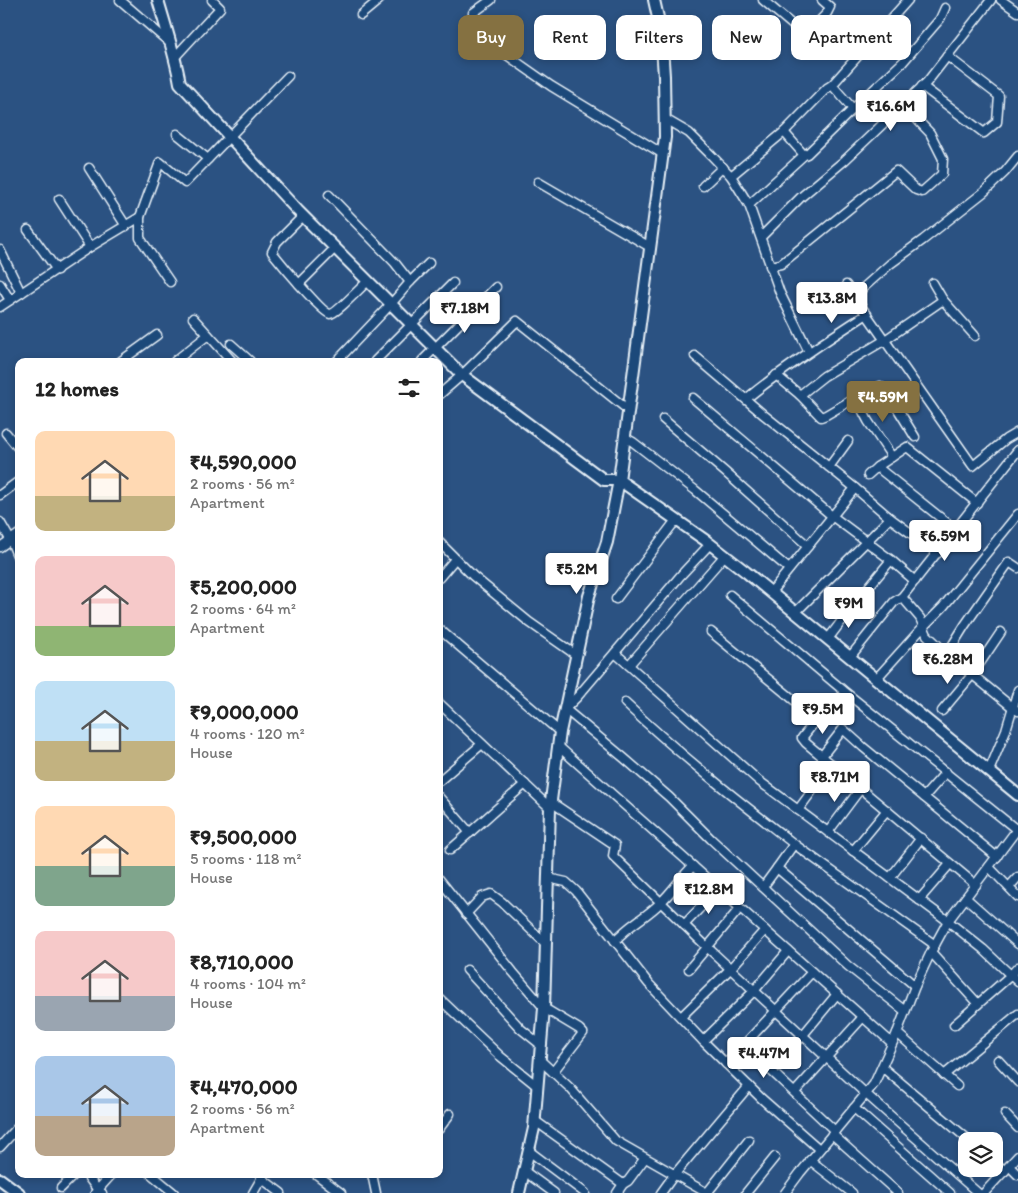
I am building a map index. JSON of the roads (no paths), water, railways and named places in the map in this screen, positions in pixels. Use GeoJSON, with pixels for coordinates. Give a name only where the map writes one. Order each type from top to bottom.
{"type":"FeatureCollection","features":[{"type":"Feature","properties":{"kind":"street"},"geometry":{"type":"LineString","coordinates":[[120,0],[170,42]]}},
{"type":"Feature","properties":{"kind":"street"},"geometry":{"type":"LineString","coordinates":[[158,0],[175,57],[180,82],[303,216],[462,375],[604,480],[619,480],[710,544],[796,612],[1018,795]]}},
{"type":"Feature","properties":{"kind":"street"},"geometry":{"type":"LineString","coordinates":[[175,57],[220,8],[212,0]]}},
{"type":"Feature","properties":{"kind":"street"},"geometry":{"type":"LineString","coordinates":[[361,15],[379,0]]}},
{"type":"Feature","properties":{"kind":"street"},"geometry":{"type":"LineString","coordinates":[[519,1193],[529,1151],[538,1086],[544,1008],[551,805],[558,746],[564,709],[589,596],[606,542],[619,480],[665,137],[661,31],[654,0]]}},
{"type":"Feature","properties":{"kind":"street"},"geometry":{"type":"LineString","coordinates":[[763,0],[802,33],[809,32],[827,13],[830,7],[822,0]]}},
{"type":"Feature","properties":{"kind":"street"},"geometry":{"type":"LineString","coordinates":[[731,176],[784,132],[832,85],[908,0]]}},
{"type":"Feature","properties":{"kind":"street"},"geometry":{"type":"LineString","coordinates":[[761,238],[801,197],[845,160],[922,86],[991,0]]}},
{"type":"Feature","properties":{"kind":"street"},"geometry":{"type":"LineString","coordinates":[[1001,0],[1018,12]]}},
{"type":"Feature","properties":{"kind":"street"},"geometry":{"type":"LineString","coordinates":[[473,13],[487,1]]}},
{"type":"Feature","properties":{"kind":"street"},"geometry":{"type":"LineString","coordinates":[[749,205],[807,154],[903,62],[940,19],[945,8]]}},
{"type":"Feature","properties":{"kind":"street"},"geometry":{"type":"LineString","coordinates":[[922,86],[984,133],[997,122],[999,96],[946,56]]}},
{"type":"Feature","properties":{"kind":"street"},"geometry":{"type":"LineString","coordinates":[[514,60],[551,86],[663,154]]}},
{"type":"Feature","properties":{"kind":"street"},"geometry":{"type":"LineString","coordinates":[[170,282],[140,238],[140,217],[160,162],[185,183],[288,76]]}},
{"type":"Feature","properties":{"kind":"street"},"geometry":{"type":"LineString","coordinates":[[832,85],[853,108]]}},
{"type":"Feature","properties":{"kind":"street"},"geometry":{"type":"LineString","coordinates":[[770,266],[780,264],[896,171],[916,190],[922,192],[942,174],[943,159],[930,133],[903,105]]}},
{"type":"Feature","properties":{"kind":"street"},"geometry":{"type":"LineString","coordinates":[[665,119],[689,133],[723,167],[731,176],[749,205],[780,293],[809,352]]}},
{"type":"Feature","properties":{"kind":"street"},"geometry":{"type":"LineString","coordinates":[[784,132],[804,155]]}},
{"type":"Feature","properties":{"kind":"street"},"geometry":{"type":"LineString","coordinates":[[177,134],[208,159]]}},
{"type":"Feature","properties":{"kind":"street"},"geometry":{"type":"LineString","coordinates":[[854,296],[890,264],[984,192],[1005,172],[1018,156]]}},
{"type":"Feature","properties":{"kind":"street"},"geometry":{"type":"LineString","coordinates":[[703,186],[723,167]]}},
{"type":"Feature","properties":{"kind":"street"},"geometry":{"type":"LineString","coordinates":[[89,168],[126,226]]}},
{"type":"Feature","properties":{"kind":"street"},"geometry":{"type":"LineString","coordinates":[[538,182],[650,247]]}},
{"type":"Feature","properties":{"kind":"street"},"geometry":{"type":"LineString","coordinates":[[329,195],[395,263],[410,282]]}},
{"type":"Feature","properties":{"kind":"street"},"geometry":{"type":"LineString","coordinates":[[59,200],[90,247]]}},
{"type":"Feature","properties":{"kind":"street"},"geometry":{"type":"LineString","coordinates":[[303,216],[276,242],[272,252],[323,310],[332,314],[368,281]]}},
{"type":"Feature","properties":{"kind":"street"},"geometry":{"type":"LineString","coordinates":[[0,307],[90,247],[140,217]]}},
{"type":"Feature","properties":{"kind":"street"},"geometry":{"type":"LineString","coordinates":[[28,230],[57,270]]}},
{"type":"Feature","properties":{"kind":"street"},"geometry":{"type":"LineString","coordinates":[[299,284],[335,248]]}},
{"type":"Feature","properties":{"kind":"street"},"geometry":{"type":"LineString","coordinates":[[0,250],[21,293]]}},
{"type":"Feature","properties":{"kind":"street"},"geometry":{"type":"LineString","coordinates":[[340,358],[429,263]]}},
{"type":"Feature","properties":{"kind":"street"},"geometry":{"type":"LineString","coordinates":[[379,358],[453,282]]}},
{"type":"Feature","properties":{"kind":"street"},"geometry":{"type":"LineString","coordinates":[[932,283],[943,300],[974,336]]}},
{"type":"Feature","properties":{"kind":"street"},"geometry":{"type":"LineString","coordinates":[[0,284],[10,300]]}},
{"type":"Feature","properties":{"kind":"street"},"geometry":{"type":"LineString","coordinates":[[846,285],[973,466],[1006,439],[1018,432]]}},
{"type":"Feature","properties":{"kind":"street"},"geometry":{"type":"LineString","coordinates":[[425,358],[496,287]]}},
{"type":"Feature","properties":{"kind":"street"},"geometry":{"type":"LineString","coordinates":[[800,394],[824,376],[885,340],[943,300]]}},
{"type":"Feature","properties":{"kind":"street"},"geometry":{"type":"LineString","coordinates":[[746,399],[776,375],[866,314]]}},
{"type":"Feature","properties":{"kind":"street"},"geometry":{"type":"LineString","coordinates":[[193,318],[229,358]]}},
{"type":"Feature","properties":{"kind":"street"},"geometry":{"type":"LineString","coordinates":[[443,392],[517,321],[628,410]]}},
{"type":"Feature","properties":{"kind":"street"},"geometry":{"type":"LineString","coordinates":[[125,358],[157,335]]}},
{"type":"Feature","properties":{"kind":"street"},"geometry":{"type":"LineString","coordinates":[[179,358],[208,335]]}},
{"type":"Feature","properties":{"kind":"street"},"geometry":{"type":"LineString","coordinates":[[231,344],[247,358]]}},
{"type":"Feature","properties":{"kind":"street"},"geometry":{"type":"LineString","coordinates":[[695,356],[890,518],[938,553]]}},
{"type":"Feature","properties":{"kind":"street"},"geometry":{"type":"LineString","coordinates":[[776,375],[800,394],[820,417],[850,401],[857,400],[880,386],[888,393],[915,437]]}},
{"type":"Feature","properties":{"kind":"street"},"geometry":{"type":"LineString","coordinates":[[693,398],[832,516],[867,541],[915,581]]}},
{"type":"Feature","properties":{"kind":"street"},"geometry":{"type":"LineString","coordinates":[[857,400],[868,421],[892,457]]}},
{"type":"Feature","properties":{"kind":"street"},"geometry":{"type":"LineString","coordinates":[[663,419],[808,546]]}},
{"type":"Feature","properties":{"kind":"street"},"geometry":{"type":"LineString","coordinates":[[6,433],[15,442]]}},
{"type":"Feature","properties":{"kind":"street"},"geometry":{"type":"LineString","coordinates":[[624,437],[695,490],[789,569]]}},
{"type":"Feature","properties":{"kind":"street"},"geometry":{"type":"LineString","coordinates":[[850,657],[894,602],[902,597],[938,553],[1018,449],[1006,439]]}},
{"type":"Feature","properties":{"kind":"street"},"geometry":{"type":"LineString","coordinates":[[829,467],[848,440]]}},
{"type":"Feature","properties":{"kind":"street"},"geometry":{"type":"LineString","coordinates":[[868,476],[877,467],[906,448],[977,503]]}},
{"type":"Feature","properties":{"kind":"street"},"geometry":{"type":"LineString","coordinates":[[877,467],[956,530]]}},
{"type":"Feature","properties":{"kind":"street"},"geometry":{"type":"LineString","coordinates":[[0,495],[15,484]]}},
{"type":"Feature","properties":{"kind":"street"},"geometry":{"type":"LineString","coordinates":[[771,592],[855,488]]}},
{"type":"Feature","properties":{"kind":"street"},"geometry":{"type":"LineString","coordinates":[[876,678],[943,607],[1018,514]]}},
{"type":"Feature","properties":{"kind":"street"},"geometry":{"type":"LineString","coordinates":[[796,612],[890,518]]}},
{"type":"Feature","properties":{"kind":"street"},"geometry":{"type":"LineString","coordinates":[[616,598],[676,520]]}},
{"type":"Feature","properties":{"kind":"street"},"geometry":{"type":"LineString","coordinates":[[0,522],[15,552]]}},
{"type":"Feature","properties":{"kind":"street"},"geometry":{"type":"LineString","coordinates":[[0,547],[15,537]]}},
{"type":"Feature","properties":{"kind":"street"},"geometry":{"type":"LineString","coordinates":[[564,709],[578,696],[681,575],[710,544]]}},
{"type":"Feature","properties":{"kind":"street"},"geometry":{"type":"LineString","coordinates":[[443,546],[473,576],[529,622],[576,655]]}},
{"type":"Feature","properties":{"kind":"street"},"geometry":{"type":"LineString","coordinates":[[629,665],[725,556]]}},
{"type":"Feature","properties":{"kind":"street"},"geometry":{"type":"LineString","coordinates":[[443,573],[455,558]]}},
{"type":"Feature","properties":{"kind":"street"},"geometry":{"type":"LineString","coordinates":[[828,639],[891,560]]}},
{"type":"Feature","properties":{"kind":"street"},"geometry":{"type":"LineString","coordinates":[[946,654],[1009,562],[1016,564]]}},
{"type":"Feature","properties":{"kind":"street"},"geometry":{"type":"LineString","coordinates":[[730,595],[844,691],[1018,829],[948,921],[915,986],[897,1033],[874,1084],[810,1160],[785,1193]]}},
{"type":"Feature","properties":{"kind":"street"},"geometry":{"type":"LineString","coordinates":[[902,597],[920,618],[927,634],[946,654],[1015,709]]}},
{"type":"Feature","properties":{"kind":"street"},"geometry":{"type":"LineString","coordinates":[[443,632],[560,732]]}},
{"type":"Feature","properties":{"kind":"street"},"geometry":{"type":"LineString","coordinates":[[711,632],[817,719],[802,738],[976,885]]}},
{"type":"Feature","properties":{"kind":"street"},"geometry":{"type":"LineString","coordinates":[[942,711],[972,675],[1001,632]]}},
{"type":"Feature","properties":{"kind":"street"},"geometry":{"type":"LineString","coordinates":[[615,653],[759,781],[948,921],[983,949],[1018,982]]}},
{"type":"Feature","properties":{"kind":"street"},"geometry":{"type":"LineString","coordinates":[[989,771],[1015,709],[1018,690]]}},
{"type":"Feature","properties":{"kind":"street"},"geometry":{"type":"LineString","coordinates":[[625,703],[712,780],[933,948],[978,1004]]}},
{"type":"Feature","properties":{"kind":"street"},"geometry":{"type":"LineString","coordinates":[[443,707],[525,784],[551,805],[615,845],[613,856],[661,903],[866,1094],[978,1193]]}},
{"type":"Feature","properties":{"kind":"street"},"geometry":{"type":"LineString","coordinates":[[564,709],[669,797],[848,966],[906,1011]]}},
{"type":"Feature","properties":{"kind":"street"},"geometry":{"type":"LineString","coordinates":[[822,756],[843,729],[997,857]]}},
{"type":"Feature","properties":{"kind":"street"},"geometry":{"type":"LineString","coordinates":[[443,778],[482,744]]}},
{"type":"Feature","properties":{"kind":"street"},"geometry":{"type":"LineString","coordinates":[[558,746],[892,1043]]}},
{"type":"Feature","properties":{"kind":"street"},"geometry":{"type":"LineString","coordinates":[[798,810],[832,764]]}},
{"type":"Feature","properties":{"kind":"street"},"geometry":{"type":"LineString","coordinates":[[924,797],[946,772]]}},
{"type":"Feature","properties":{"kind":"street"},"geometry":{"type":"LineString","coordinates":[[450,850],[525,784]]}},
{"type":"Feature","properties":{"kind":"street"},"geometry":{"type":"LineString","coordinates":[[828,832],[860,788]]}},
{"type":"Feature","properties":{"kind":"street"},"geometry":{"type":"LineString","coordinates":[[443,802],[470,833]]}},
{"type":"Feature","properties":{"kind":"street"},"geometry":{"type":"LineString","coordinates":[[853,851],[887,810]]}},
{"type":"Feature","properties":{"kind":"street"},"geometry":{"type":"LineString","coordinates":[[890,878],[920,838]]}},
{"type":"Feature","properties":{"kind":"street"},"geometry":{"type":"LineString","coordinates":[[763,887],[794,844]]}},
{"type":"Feature","properties":{"kind":"street"},"geometry":{"type":"LineString","coordinates":[[920,900],[950,864]]}},
{"type":"Feature","properties":{"kind":"street"},"geometry":{"type":"LineString","coordinates":[[616,941],[623,932],[661,903],[693,866]]}},
{"type":"Feature","properties":{"kind":"street"},"geometry":{"type":"LineString","coordinates":[[989,867],[1018,897]]}},
{"type":"Feature","properties":{"kind":"street"},"geometry":{"type":"LineString","coordinates":[[777,868],[915,986]]}},
{"type":"Feature","properties":{"kind":"street"},"geometry":{"type":"LineString","coordinates":[[1009,887],[1018,877]]}},
{"type":"Feature","properties":{"kind":"street"},"geometry":{"type":"LineString","coordinates":[[548,878],[566,882],[576,891],[649,984],[726,1064],[819,1150]]}},
{"type":"Feature","properties":{"kind":"street"},"geometry":{"type":"LineString","coordinates":[[443,884],[544,1008],[580,1028],[583,1033],[553,1072]]}},
{"type":"Feature","properties":{"kind":"street"},"geometry":{"type":"LineString","coordinates":[[684,925],[718,889]]}},
{"type":"Feature","properties":{"kind":"street"},"geometry":{"type":"LineString","coordinates":[[466,914],[482,898],[491,894],[546,944]]}},
{"type":"Feature","properties":{"kind":"street"},"geometry":{"type":"LineString","coordinates":[[966,898],[1018,944]]}},
{"type":"Feature","properties":{"kind":"street"},"geometry":{"type":"LineString","coordinates":[[688,969],[740,908]]}},
{"type":"Feature","properties":{"kind":"street"},"geometry":{"type":"LineString","coordinates":[[681,1017],[730,969],[765,930]]}},
{"type":"Feature","properties":{"kind":"street"},"geometry":{"type":"LineString","coordinates":[[703,1041],[754,991],[788,950]]}},
{"type":"Feature","properties":{"kind":"street"},"geometry":{"type":"LineString","coordinates":[[954,1025],[1018,967]]}},
{"type":"Feature","properties":{"kind":"street"},"geometry":{"type":"LineString","coordinates":[[467,970],[521,1029],[541,1045]]}},
{"type":"Feature","properties":{"kind":"street"},"geometry":{"type":"LineString","coordinates":[[726,1064],[812,972]]}},
{"type":"Feature","properties":{"kind":"street"},"geometry":{"type":"LineString","coordinates":[[771,1070],[837,994]]}},
{"type":"Feature","properties":{"kind":"street"},"geometry":{"type":"LineString","coordinates":[[443,1002],[500,1056],[538,1086]]}},
{"type":"Feature","properties":{"kind":"street"},"geometry":{"type":"LineString","coordinates":[[944,1075],[1018,1014]]}},
{"type":"Feature","properties":{"kind":"street"},"geometry":{"type":"LineString","coordinates":[[795,1092],[863,1017]]}},
{"type":"Feature","properties":{"kind":"street"},"geometry":{"type":"LineString","coordinates":[[897,1033],[957,1086]]}},
{"type":"Feature","properties":{"kind":"street"},"geometry":{"type":"LineString","coordinates":[[748,1049],[795,1092],[833,1132],[898,1193]]}},
{"type":"Feature","properties":{"kind":"street"},"geometry":{"type":"LineString","coordinates":[[540,1060],[570,1088],[616,1141],[707,1193],[749,1140]]}},
{"type":"Feature","properties":{"kind":"street"},"geometry":{"type":"LineString","coordinates":[[998,1060],[1018,1082]]}},
{"type":"Feature","properties":{"kind":"street"},"geometry":{"type":"LineString","coordinates":[[882,1067],[959,1132]]}},
{"type":"Feature","properties":{"kind":"street"},"geometry":{"type":"LineString","coordinates":[[661,1193],[749,1086]]}},
{"type":"Feature","properties":{"kind":"street"},"geometry":{"type":"LineString","coordinates":[[854,1108],[950,1193]]}},
{"type":"Feature","properties":{"kind":"street"},"geometry":{"type":"LineString","coordinates":[[443,1124],[450,1114]]}},
{"type":"Feature","properties":{"kind":"street"},"geometry":{"type":"LineString","coordinates":[[1004,1114],[1018,1128]]}},
{"type":"Feature","properties":{"kind":"street"},"geometry":{"type":"LineString","coordinates":[[534,1120],[623,1184]]}},
{"type":"Feature","properties":{"kind":"street"},"geometry":{"type":"LineString","coordinates":[[0,1147],[15,1130]]}},
{"type":"Feature","properties":{"kind":"street"},"geometry":{"type":"LineString","coordinates":[[529,1151],[585,1193]]}},
{"type":"Feature","properties":{"kind":"street"},"geometry":{"type":"LineString","coordinates":[[987,1192],[1018,1156]]}},
{"type":"Feature","properties":{"kind":"street"},"geometry":{"type":"LineString","coordinates":[[746,1193],[775,1157]]}},
{"type":"Feature","properties":{"kind":"street"},"geometry":{"type":"LineString","coordinates":[[617,1193],[645,1158]]}},
{"type":"Feature","properties":{"kind":"street"},"geometry":{"type":"LineString","coordinates":[[810,1160],[852,1193]]}},
{"type":"Feature","properties":{"kind":"street"},"geometry":{"type":"LineString","coordinates":[[1003,1167],[1018,1175]]}},
{"type":"Feature","properties":{"kind":"street"},"geometry":{"type":"LineString","coordinates":[[524,1171],[554,1193]]}},
{"type":"Feature","properties":{"kind":"street"},"geometry":{"type":"LineString","coordinates":[[61,1188],[71,1178]]}},
{"type":"Feature","properties":{"kind":"street"},"geometry":{"type":"LineString","coordinates":[[89,1178],[98,1192],[109,1178]]}},
{"type":"Feature","properties":{"kind":"street"},"geometry":{"type":"LineString","coordinates":[[156,1178],[174,1193]]}},
{"type":"Feature","properties":{"kind":"street"},"geometry":{"type":"LineString","coordinates":[[253,1193],[261,1178]]}},
{"type":"Feature","properties":{"kind":"street"},"geometry":{"type":"LineString","coordinates":[[264,1178],[281,1193]]}},
{"type":"Feature","properties":{"kind":"street"},"geometry":{"type":"LineString","coordinates":[[321,1178],[341,1193]]}},
{"type":"Feature","properties":{"kind":"street"},"geometry":{"type":"LineString","coordinates":[[373,1178],[376,1193]]}},
{"type":"Feature","properties":{"kind":"street"},"geometry":{"type":"LineString","coordinates":[[0,1179],[19,1193]]}}]}
